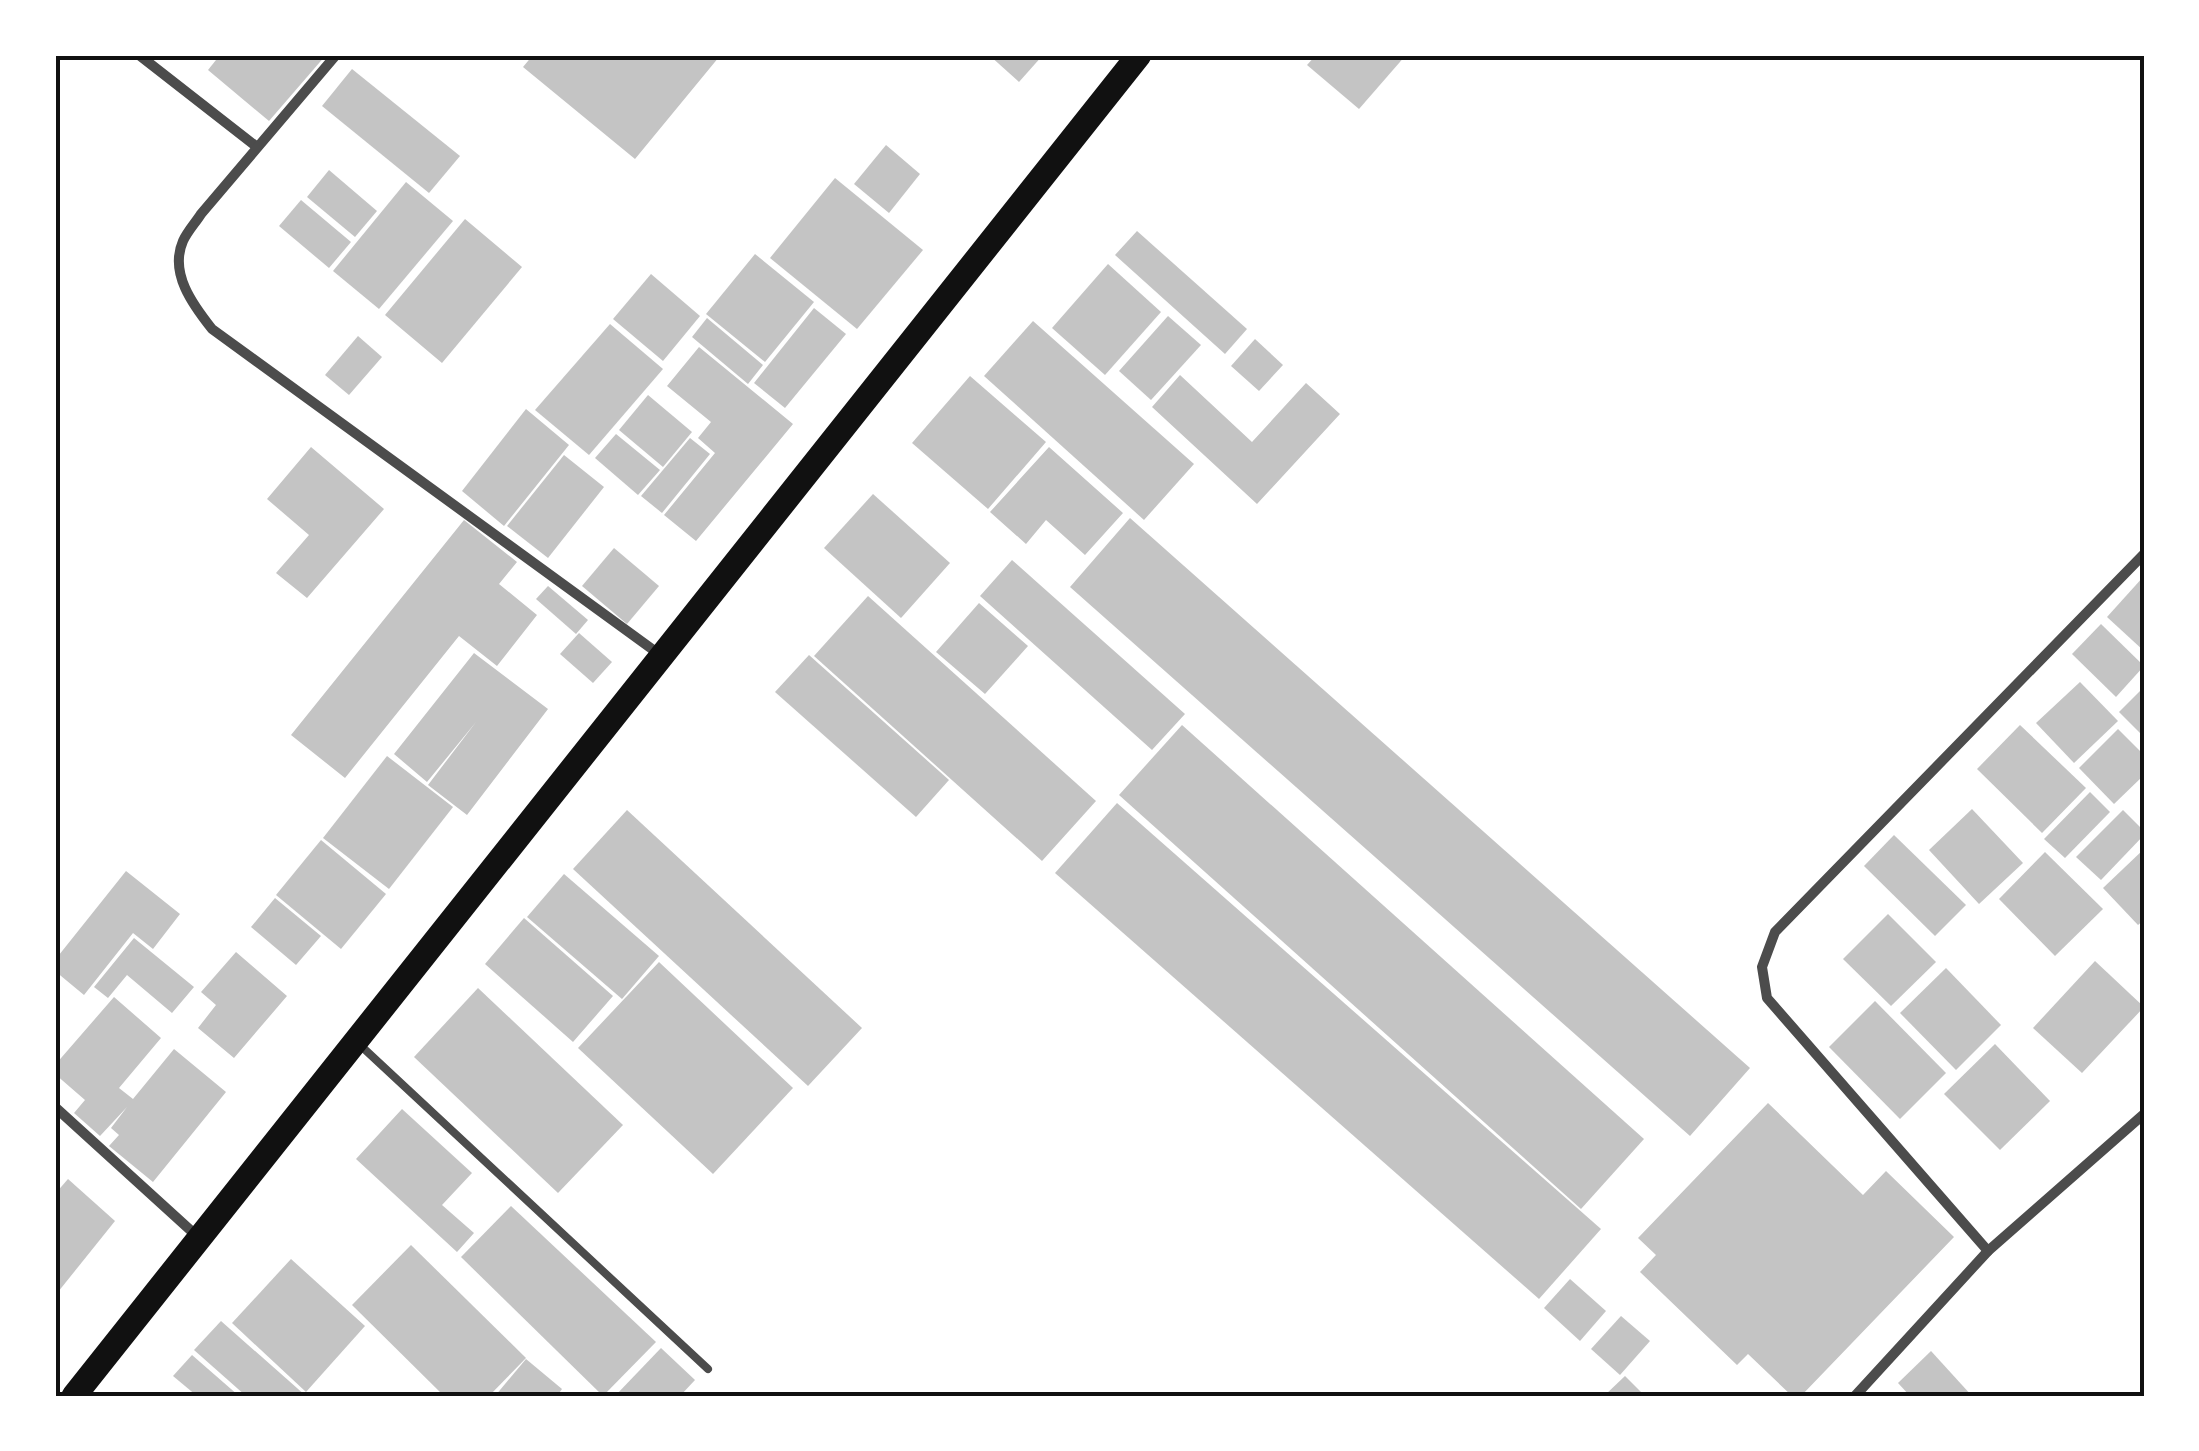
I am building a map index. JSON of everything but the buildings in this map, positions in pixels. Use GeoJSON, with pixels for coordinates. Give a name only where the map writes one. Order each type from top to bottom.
{"type":"FeatureCollection","features":[{"type":"Feature","properties":{"kind":"main road"},"geometry":{"type":"LineString","coordinates":[[74,1396],[1139,55]]}},
{"type":"Feature","properties":{"kind":"street"},"geometry":{"type":"LineString","coordinates":[[140,55],[257,147]]}},
{"type":"Feature","properties":{"kind":"street"},"geometry":{"type":"LineString","coordinates":[[336,55],[201,214],[182,242],[179,266],[190,302],[212,329],[663,658]]}},
{"type":"Feature","properties":{"kind":"street"},"geometry":{"type":"LineString","coordinates":[[1988,1251],[1768,998],[1762,967],[1776,932],[2144,554]]}},
{"type":"Feature","properties":{"kind":"street"},"geometry":{"type":"LineString","coordinates":[[55,1107],[200,1239]]}},
{"type":"Feature","properties":{"kind":"street"},"geometry":{"type":"LineString","coordinates":[[1855,1396],[1988,1251],[2144,1114]]}},
{"type":"Feature","properties":{"kind":"lane"},"geometry":{"type":"LineString","coordinates":[[357,1042],[708,1369]]}}]}
